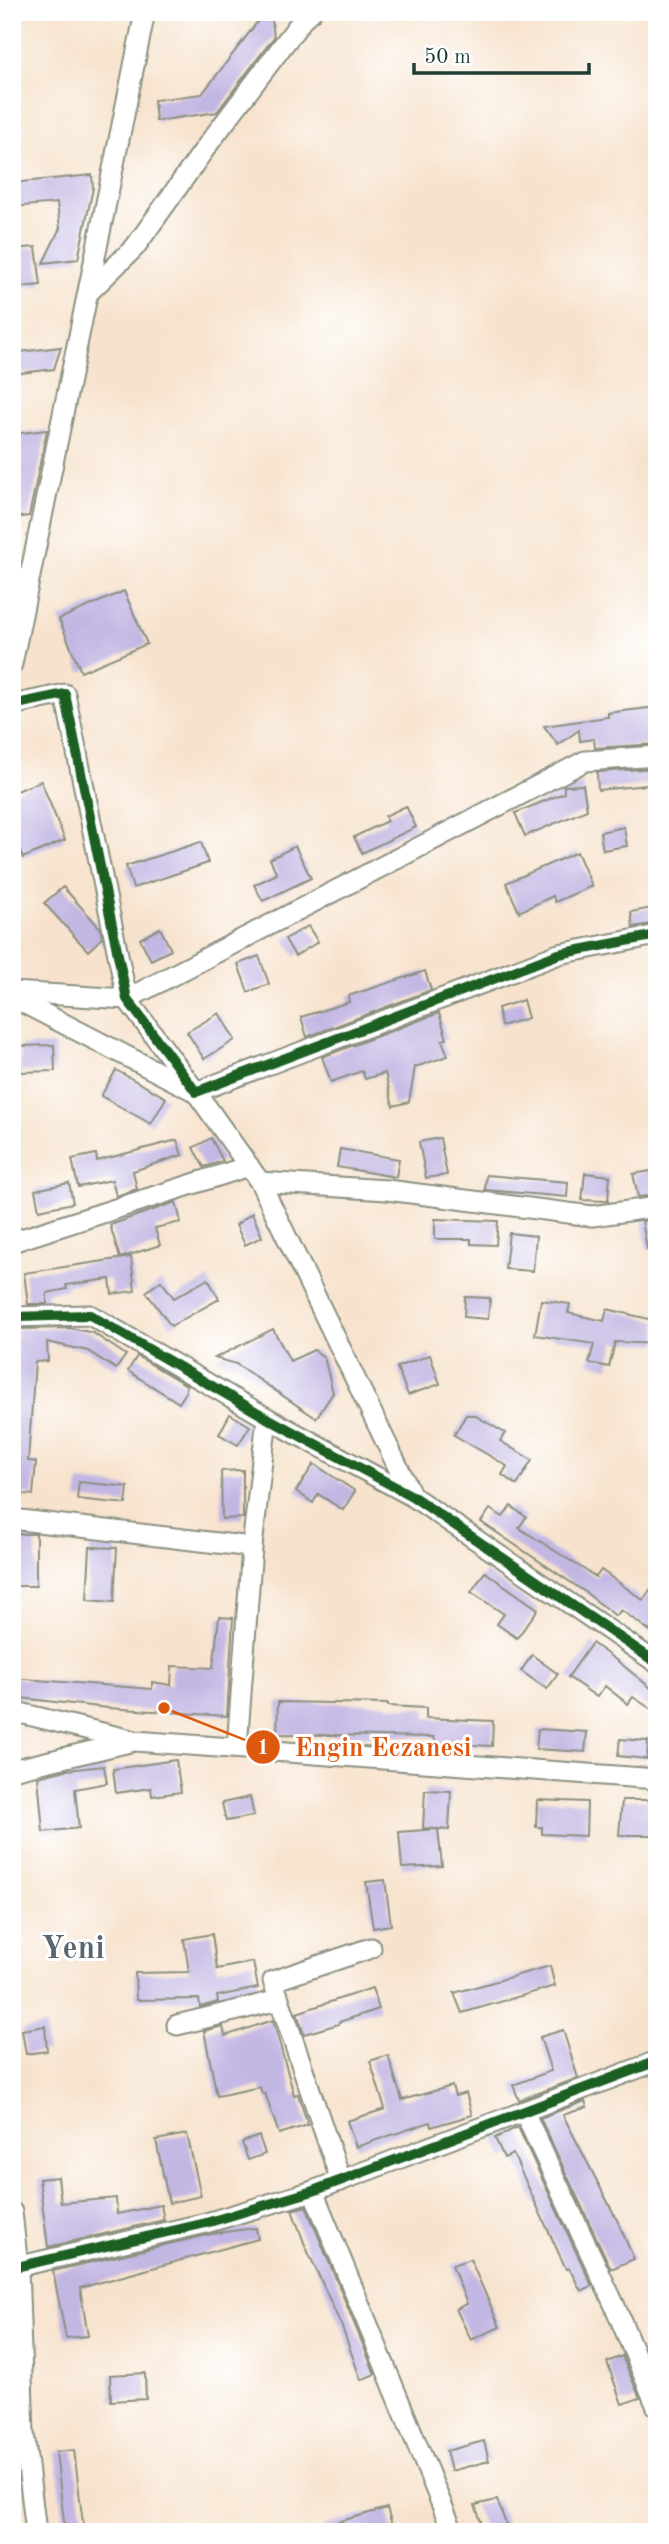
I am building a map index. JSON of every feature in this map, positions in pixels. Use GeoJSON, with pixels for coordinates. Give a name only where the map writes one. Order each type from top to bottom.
{"type":"FeatureCollection","features":[{"type":"Feature","properties":{"kind":"street"},"geometry":{"type":"LineString","coordinates":[[12,664],[145,12]]}},
{"type":"Feature","properties":{"kind":"street"},"geometry":{"type":"LineString","coordinates":[[88,293],[135,247],[209,143],[306,15],[311,12]]}},
{"type":"Feature","properties":{"kind":"street"},"geometry":{"type":"LineString","coordinates":[[12,705],[65,694],[127,999],[255,1174],[412,1496]]}},
{"type":"Feature","properties":{"kind":"street"},"geometry":{"type":"LineString","coordinates":[[12,992],[127,999],[585,761],[657,756]]}},
{"type":"Feature","properties":{"kind":"street"},"geometry":{"type":"LineString","coordinates":[[12,997],[196,1092],[559,954],[657,935]]}},
{"type":"Feature","properties":{"kind":"street"},"geometry":{"type":"LineString","coordinates":[[12,1242],[255,1174],[592,1216],[657,1207]]}},
{"type":"Feature","properties":{"kind":"street"},"geometry":{"type":"LineString","coordinates":[[12,1317],[90,1315],[267,1418],[412,1496],[657,1663]]}},
{"type":"Feature","properties":{"kind":"street"},"geometry":{"type":"LineString","coordinates":[[237,1747],[252,1547],[267,1418]]}},
{"type":"Feature","properties":{"kind":"street"},"geometry":{"type":"LineString","coordinates":[[12,1519],[252,1547]]}},
{"type":"Feature","properties":{"kind":"street"},"geometry":{"type":"LineString","coordinates":[[12,1711],[135,1741],[657,1779]]}},
{"type":"Feature","properties":{"kind":"street"},"geometry":{"type":"LineString","coordinates":[[12,1770],[135,1741]]}},
{"type":"Feature","properties":{"kind":"street"},"geometry":{"type":"LineString","coordinates":[[341,2181],[273,1981],[371,1948]]}},
{"type":"Feature","properties":{"kind":"street"},"geometry":{"type":"LineString","coordinates":[[177,2025],[279,2000]]}},
{"type":"Feature","properties":{"kind":"street"},"geometry":{"type":"LineString","coordinates":[[15,2268],[206,2223],[313,2191],[657,2061]]}},
{"type":"Feature","properties":{"kind":"street"},"geometry":{"type":"LineString","coordinates":[[524,2112],[614,2304],[657,2407]]}},
{"type":"Feature","properties":{"kind":"street"},"geometry":{"type":"LineString","coordinates":[[313,2191],[453,2532]]}},
{"type":"Feature","properties":{"kind":"street"},"geometry":{"type":"LineString","coordinates":[[12,2212],[18,2435],[36,2532]]}},
{"type":"Feature","properties":{"kind":"building"},"geometry":{"type":"Polygon","coordinates":[[[265,12],[271,12],[274,37],[217,112],[156,121],[154,100],[202,94],[265,12]]]}},
{"type":"Feature","properties":{"kind":"building"},"geometry":{"type":"Polygon","coordinates":[[[92,175],[93,188],[78,259],[43,263],[60,228],[57,203],[12,207],[12,183],[92,175]]]}},
{"type":"Feature","properties":{"kind":"building"},"geometry":{"type":"Polygon","coordinates":[[[36,247],[41,285],[12,288],[12,249],[36,247]]]}},
{"type":"Feature","properties":{"kind":"building"},"geometry":{"type":"Polygon","coordinates":[[[61,347],[54,369],[12,374],[12,353],[61,347]]]}},
{"type":"Feature","properties":{"kind":"building"},"geometry":{"type":"Polygon","coordinates":[[[47,430],[29,516],[12,518],[14,434],[47,430]]]}},
{"type":"Feature","properties":{"kind":"building"},"geometry":{"type":"Polygon","coordinates":[[[124,591],[147,644],[81,672],[59,619],[124,591]]]}},
{"type":"Feature","properties":{"kind":"building"},"geometry":{"type":"Polygon","coordinates":[[[657,707],[657,744],[595,748],[594,739],[580,741],[579,730],[558,745],[544,726],[608,717],[608,713],[657,707]]]}},
{"type":"Feature","properties":{"kind":"building"},"geometry":{"type":"Polygon","coordinates":[[[657,768],[657,784],[598,790],[597,772],[657,768]]]}},
{"type":"Feature","properties":{"kind":"building"},"geometry":{"type":"Polygon","coordinates":[[[41,781],[65,840],[23,858],[12,832],[12,793],[41,781]]]}},
{"type":"Feature","properties":{"kind":"building"},"geometry":{"type":"Polygon","coordinates":[[[583,785],[587,810],[525,836],[515,813],[564,793],[564,786],[583,785]]]}},
{"type":"Feature","properties":{"kind":"building"},"geometry":{"type":"Polygon","coordinates":[[[406,806],[416,827],[362,853],[354,837],[387,821],[385,816],[406,806]]]}},
{"type":"Feature","properties":{"kind":"building"},"geometry":{"type":"Polygon","coordinates":[[[624,827],[627,846],[603,850],[600,832],[624,827]]]}},
{"type":"Feature","properties":{"kind":"building"},"geometry":{"type":"Polygon","coordinates":[[[201,842],[208,863],[133,888],[126,866],[201,842]]]}},
{"type":"Feature","properties":{"kind":"building"},"geometry":{"type":"Polygon","coordinates":[[[295,846],[311,878],[263,901],[254,885],[277,874],[270,859],[295,846]]]}},
{"type":"Feature","properties":{"kind":"building"},"geometry":{"type":"Polygon","coordinates":[[[577,852],[592,886],[555,902],[553,896],[519,912],[506,883],[577,852]]]}},
{"type":"Feature","properties":{"kind":"building"},"geometry":{"type":"Polygon","coordinates":[[[63,887],[100,928],[102,938],[88,951],[44,903],[63,887]]]}},
{"type":"Feature","properties":{"kind":"building"},"geometry":{"type":"Polygon","coordinates":[[[657,907],[657,923],[633,927],[631,912],[657,907]]]}},
{"type":"Feature","properties":{"kind":"building"},"geometry":{"type":"Polygon","coordinates":[[[308,926],[318,942],[295,956],[285,939],[308,926]]]}},
{"type":"Feature","properties":{"kind":"building"},"geometry":{"type":"Polygon","coordinates":[[[160,928],[171,950],[151,960],[140,939],[160,928]]]}},
{"type":"Feature","properties":{"kind":"building"},"geometry":{"type":"Polygon","coordinates":[[[259,956],[269,984],[248,992],[238,964],[259,956]]]}},
{"type":"Feature","properties":{"kind":"building"},"geometry":{"type":"Polygon","coordinates":[[[425,971],[431,990],[307,1037],[301,1017],[349,1002],[348,996],[425,971]]]}},
{"type":"Feature","properties":{"kind":"building"},"geometry":{"type":"Polygon","coordinates":[[[523,1000],[528,1018],[501,1026],[498,1008],[523,1000]]]}},
{"type":"Feature","properties":{"kind":"building"},"geometry":{"type":"Polygon","coordinates":[[[219,1013],[235,1040],[204,1059],[187,1032],[219,1013]]]}},
{"type":"Feature","properties":{"kind":"building"},"geometry":{"type":"Polygon","coordinates":[[[439,1013],[447,1039],[442,1040],[448,1056],[415,1067],[409,1102],[393,1106],[385,1073],[365,1079],[362,1071],[331,1082],[322,1057],[439,1013]]]}},
{"type":"Feature","properties":{"kind":"building"},"geometry":{"type":"Polygon","coordinates":[[[54,1045],[55,1071],[21,1072],[20,1046],[54,1045]]]}},
{"type":"Feature","properties":{"kind":"building"},"geometry":{"type":"Polygon","coordinates":[[[116,1070],[166,1098],[151,1124],[101,1096],[116,1070]]]}},
{"type":"Feature","properties":{"kind":"building"},"geometry":{"type":"Polygon","coordinates":[[[211,1138],[223,1161],[204,1167],[193,1148],[211,1138]]]}},
{"type":"Feature","properties":{"kind":"building"},"geometry":{"type":"Polygon","coordinates":[[[440,1138],[447,1175],[426,1178],[419,1142],[440,1138]]]}},
{"type":"Feature","properties":{"kind":"building"},"geometry":{"type":"Polygon","coordinates":[[[177,1140],[182,1155],[133,1171],[137,1189],[116,1196],[112,1180],[78,1187],[72,1159],[96,1154],[97,1161],[177,1140]]]}},
{"type":"Feature","properties":{"kind":"building"},"geometry":{"type":"Polygon","coordinates":[[[340,1149],[399,1159],[396,1177],[337,1167],[340,1149]]]}},
{"type":"Feature","properties":{"kind":"building"},"geometry":{"type":"Polygon","coordinates":[[[651,1171],[653,1182],[657,1181],[657,1195],[638,1197],[633,1174],[651,1171]]]}},
{"type":"Feature","properties":{"kind":"building"},"geometry":{"type":"Polygon","coordinates":[[[585,1173],[610,1176],[608,1201],[582,1200],[585,1173]]]}},
{"type":"Feature","properties":{"kind":"building"},"geometry":{"type":"Polygon","coordinates":[[[486,1175],[568,1182],[567,1197],[485,1190],[486,1175]]]}},
{"type":"Feature","properties":{"kind":"building"},"geometry":{"type":"Polygon","coordinates":[[[69,1183],[73,1203],[39,1210],[35,1190],[69,1183]]]}},
{"type":"Feature","properties":{"kind":"building"},"geometry":{"type":"Polygon","coordinates":[[[176,1202],[181,1222],[155,1228],[160,1245],[120,1258],[110,1225],[176,1202]]]}},
{"type":"Feature","properties":{"kind":"building"},"geometry":{"type":"Polygon","coordinates":[[[252,1213],[262,1237],[245,1245],[236,1225],[252,1213]]]}},
{"type":"Feature","properties":{"kind":"building"},"geometry":{"type":"Polygon","coordinates":[[[435,1219],[498,1221],[496,1245],[471,1244],[471,1239],[435,1239],[435,1219]]]}},
{"type":"Feature","properties":{"kind":"building"},"geometry":{"type":"Polygon","coordinates":[[[657,1219],[657,1248],[647,1249],[642,1221],[657,1219]]]}},
{"type":"Feature","properties":{"kind":"building"},"geometry":{"type":"Polygon","coordinates":[[[509,1233],[536,1236],[533,1271],[505,1269],[509,1233]]]}},
{"type":"Feature","properties":{"kind":"building"},"geometry":{"type":"Polygon","coordinates":[[[131,1257],[135,1291],[112,1294],[110,1279],[66,1285],[67,1289],[47,1293],[47,1304],[28,1304],[24,1273],[131,1257]]]}},
{"type":"Feature","properties":{"kind":"building"},"geometry":{"type":"Polygon","coordinates":[[[208,1279],[219,1299],[171,1326],[146,1292],[161,1281],[174,1298],[208,1279]]]}},
{"type":"Feature","properties":{"kind":"building"},"geometry":{"type":"Polygon","coordinates":[[[465,1297],[490,1298],[488,1319],[464,1317],[465,1297]]]}},
{"type":"Feature","properties":{"kind":"building"},"geometry":{"type":"Polygon","coordinates":[[[541,1300],[570,1304],[568,1313],[604,1321],[607,1309],[657,1321],[657,1344],[615,1342],[609,1367],[589,1363],[594,1344],[535,1335],[541,1300]]]}},
{"type":"Feature","properties":{"kind":"building"},"geometry":{"type":"Polygon","coordinates":[[[70,1328],[93,1333],[126,1355],[116,1369],[88,1351],[47,1342],[48,1361],[35,1362],[28,1461],[36,1462],[33,1495],[12,1493],[12,1402],[17,1329],[70,1328]]]}},
{"type":"Feature","properties":{"kind":"building"},"geometry":{"type":"Polygon","coordinates":[[[273,1329],[290,1361],[314,1350],[324,1357],[333,1393],[316,1418],[236,1364],[215,1358],[273,1329]]]}},
{"type":"Feature","properties":{"kind":"building"},"geometry":{"type":"Polygon","coordinates":[[[430,1355],[440,1384],[408,1395],[397,1367],[430,1355]]]}},
{"type":"Feature","properties":{"kind":"building"},"geometry":{"type":"Polygon","coordinates":[[[137,1356],[186,1385],[186,1392],[179,1403],[128,1371],[137,1356]]]}},
{"type":"Feature","properties":{"kind":"building"},"geometry":{"type":"Polygon","coordinates":[[[230,1414],[250,1426],[238,1445],[219,1434],[230,1414]]]}},
{"type":"Feature","properties":{"kind":"building"},"geometry":{"type":"Polygon","coordinates":[[[466,1415],[474,1415],[505,1433],[500,1441],[532,1460],[517,1485],[502,1475],[507,1466],[454,1435],[466,1415]]]}},
{"type":"Feature","properties":{"kind":"building"},"geometry":{"type":"Polygon","coordinates":[[[314,1464],[355,1491],[343,1510],[318,1494],[313,1503],[296,1491],[314,1464]]]}},
{"type":"Feature","properties":{"kind":"building"},"geometry":{"type":"Polygon","coordinates":[[[243,1470],[243,1518],[222,1519],[221,1471],[243,1470]]]}},
{"type":"Feature","properties":{"kind":"building"},"geometry":{"type":"Polygon","coordinates":[[[79,1482],[128,1487],[126,1504],[77,1499],[79,1482]]]}},
{"type":"Feature","properties":{"kind":"building"},"geometry":{"type":"Polygon","coordinates":[[[511,1506],[526,1517],[519,1528],[596,1577],[601,1570],[643,1600],[657,1580],[657,1636],[621,1610],[616,1616],[481,1522],[490,1509],[503,1517],[511,1506]]]}},
{"type":"Feature","properties":{"kind":"building"},"geometry":{"type":"Polygon","coordinates":[[[12,1534],[36,1534],[36,1586],[12,1586],[12,1534]]]}},
{"type":"Feature","properties":{"kind":"building"},"geometry":{"type":"Polygon","coordinates":[[[90,1547],[117,1548],[114,1602],[87,1600],[90,1547]]]}},
{"type":"Feature","properties":{"kind":"building"},"geometry":{"type":"Polygon","coordinates":[[[485,1572],[538,1609],[517,1638],[497,1624],[504,1614],[471,1592],[485,1572]]]}},
{"type":"Feature","properties":{"kind":"building"},"geometry":{"type":"Polygon","coordinates":[[[219,1617],[233,1618],[227,1716],[108,1708],[12,1697],[12,1678],[152,1689],[152,1682],[171,1685],[172,1666],[213,1668],[219,1617]]]}},
{"type":"Feature","properties":{"kind":"building"},"geometry":{"type":"Polygon","coordinates":[[[592,1643],[657,1693],[657,1713],[633,1697],[628,1704],[605,1686],[597,1697],[568,1677],[592,1643]]]}},
{"type":"Feature","properties":{"kind":"building"},"geometry":{"type":"Polygon","coordinates":[[[532,1655],[558,1674],[547,1689],[521,1671],[532,1655]]]}},
{"type":"Feature","properties":{"kind":"building"},"geometry":{"type":"Polygon","coordinates":[[[278,1702],[388,1704],[426,1708],[426,1718],[493,1721],[492,1746],[436,1743],[434,1737],[277,1734],[278,1702]]]}},
{"type":"Feature","properties":{"kind":"building"},"geometry":{"type":"Polygon","coordinates":[[[538,1729],[587,1732],[585,1752],[536,1749],[538,1729]]]}},
{"type":"Feature","properties":{"kind":"building"},"geometry":{"type":"Polygon","coordinates":[[[620,1739],[648,1741],[647,1759],[618,1756],[620,1739]]]}},
{"type":"Feature","properties":{"kind":"building"},"geometry":{"type":"Polygon","coordinates":[[[176,1760],[181,1792],[152,1796],[151,1788],[116,1793],[113,1769],[176,1760]]]}},
{"type":"Feature","properties":{"kind":"building"},"geometry":{"type":"Polygon","coordinates":[[[104,1766],[107,1783],[75,1789],[79,1828],[43,1832],[38,1777],[66,1770],[104,1766]]]}},
{"type":"Feature","properties":{"kind":"building"},"geometry":{"type":"Polygon","coordinates":[[[425,1790],[451,1791],[449,1830],[423,1828],[425,1790]]]}},
{"type":"Feature","properties":{"kind":"building"},"geometry":{"type":"Polygon","coordinates":[[[250,1797],[254,1816],[226,1821],[222,1803],[250,1797]]]}},
{"type":"Feature","properties":{"kind":"building"},"geometry":{"type":"Polygon","coordinates":[[[537,1800],[587,1802],[586,1836],[542,1834],[542,1827],[536,1827],[537,1800]]]}},
{"type":"Feature","properties":{"kind":"building"},"geometry":{"type":"Polygon","coordinates":[[[622,1800],[657,1800],[657,1835],[619,1835],[622,1800]]]}},
{"type":"Feature","properties":{"kind":"building"},"geometry":{"type":"Polygon","coordinates":[[[438,1829],[442,1866],[402,1868],[399,1832],[438,1829]]]}},
{"type":"Feature","properties":{"kind":"building"},"geometry":{"type":"Polygon","coordinates":[[[385,1880],[391,1925],[373,1928],[366,1882],[385,1880]]]}},
{"type":"Feature","properties":{"kind":"building"},"geometry":{"type":"Polygon","coordinates":[[[212,1934],[217,1969],[253,1962],[258,1988],[217,1996],[218,2002],[200,2007],[199,1999],[136,2000],[135,1973],[189,1972],[184,1939],[212,1934]]]}},
{"type":"Feature","properties":{"kind":"building"},"geometry":{"type":"Polygon","coordinates":[[[550,1966],[555,1986],[462,2013],[454,1993],[550,1966]]]}},
{"type":"Feature","properties":{"kind":"building"},"geometry":{"type":"Polygon","coordinates":[[[372,1988],[379,2009],[304,2034],[297,2013],[372,1988]]]}},
{"type":"Feature","properties":{"kind":"building"},"geometry":{"type":"Polygon","coordinates":[[[273,2020],[294,2095],[298,2094],[308,2125],[279,2134],[265,2093],[262,2094],[260,2087],[217,2096],[204,2031],[223,2026],[225,2036],[273,2020]]]}},
{"type":"Feature","properties":{"kind":"building"},"geometry":{"type":"Polygon","coordinates":[[[45,2026],[47,2051],[26,2054],[22,2030],[45,2026]]]}},
{"type":"Feature","properties":{"kind":"building"},"geometry":{"type":"Polygon","coordinates":[[[563,2030],[578,2078],[519,2100],[513,2085],[551,2071],[540,2037],[563,2030]]]}},
{"type":"Feature","properties":{"kind":"building"},"geometry":{"type":"Polygon","coordinates":[[[388,2055],[402,2100],[452,2086],[455,2096],[466,2093],[472,2115],[431,2127],[430,2122],[356,2147],[347,2121],[385,2109],[370,2061],[388,2055]]]}},
{"type":"Feature","properties":{"kind":"building"},"geometry":{"type":"Polygon","coordinates":[[[585,2101],[587,2107],[563,2115],[634,2259],[611,2269],[540,2118],[585,2101]]]}},
{"type":"Feature","properties":{"kind":"building"},"geometry":{"type":"Polygon","coordinates":[[[518,2127],[592,2286],[581,2291],[569,2268],[566,2269],[513,2154],[504,2158],[495,2138],[518,2127]]]}},
{"type":"Feature","properties":{"kind":"building"},"geometry":{"type":"Polygon","coordinates":[[[187,2134],[201,2196],[169,2203],[156,2140],[187,2134]]]}},
{"type":"Feature","properties":{"kind":"building"},"geometry":{"type":"Polygon","coordinates":[[[259,2136],[265,2154],[248,2160],[242,2142],[259,2136]]]}},
{"type":"Feature","properties":{"kind":"building"},"geometry":{"type":"Polygon","coordinates":[[[58,2177],[61,2203],[116,2198],[117,2214],[161,2205],[164,2220],[48,2247],[39,2179],[58,2177]]]}},
{"type":"Feature","properties":{"kind":"building"},"geometry":{"type":"Polygon","coordinates":[[[306,2206],[375,2374],[361,2380],[342,2327],[292,2210],[306,2206]]]}},
{"type":"Feature","properties":{"kind":"building"},"geometry":{"type":"Polygon","coordinates":[[[256,2228],[258,2239],[80,2288],[88,2336],[66,2338],[53,2271],[216,2233],[256,2228]]]}},
{"type":"Feature","properties":{"kind":"building"},"geometry":{"type":"Polygon","coordinates":[[[470,2259],[500,2327],[471,2340],[456,2309],[467,2304],[452,2265],[470,2259]]]}},
{"type":"Feature","properties":{"kind":"building"},"geometry":{"type":"Polygon","coordinates":[[[622,2356],[640,2398],[622,2404],[607,2362],[622,2356]]]}},
{"type":"Feature","properties":{"kind":"building"},"geometry":{"type":"Polygon","coordinates":[[[145,2373],[146,2399],[111,2401],[110,2375],[145,2373]]]}},
{"type":"Feature","properties":{"kind":"building"},"geometry":{"type":"Polygon","coordinates":[[[484,2441],[489,2461],[451,2471],[446,2451],[484,2441]]]}},
{"type":"Feature","properties":{"kind":"building"},"geometry":{"type":"Polygon","coordinates":[[[74,2450],[84,2532],[66,2532],[64,2522],[56,2452],[74,2450]]]}},
{"type":"Feature","properties":{"kind":"building"},"geometry":{"type":"Polygon","coordinates":[[[497,2500],[509,2532],[485,2532],[475,2505],[497,2500]]]}},
{"type":"Feature","properties":{"kind":"building"},"geometry":{"type":"Polygon","coordinates":[[[387,2508],[394,2532],[324,2532],[323,2526],[387,2508]]]}},
{"type":"Feature","properties":{"kind":"cycle path"},"geometry":{"type":"LineString","coordinates":[[12,705],[65,694],[127,999],[196,1092],[559,954],[657,935]]}},
{"type":"Feature","properties":{"kind":"cycle path"},"geometry":{"type":"LineString","coordinates":[[12,1317],[90,1315],[267,1418],[412,1496],[657,1663]]}},
{"type":"Feature","properties":{"kind":"cycle path"},"geometry":{"type":"LineString","coordinates":[[12,2268],[206,2223],[313,2191],[657,2061]]}},
{"type":"Feature","properties":{"kind":"place","name":"Engin Eczanesi"},"geometry":{"type":"Point","coordinates":[164,1708]}},
{"type":"Feature","properties":{"kind":"district","name":"Yeni"},"geometry":{"type":"Point","coordinates":[73,1947]}}]}
